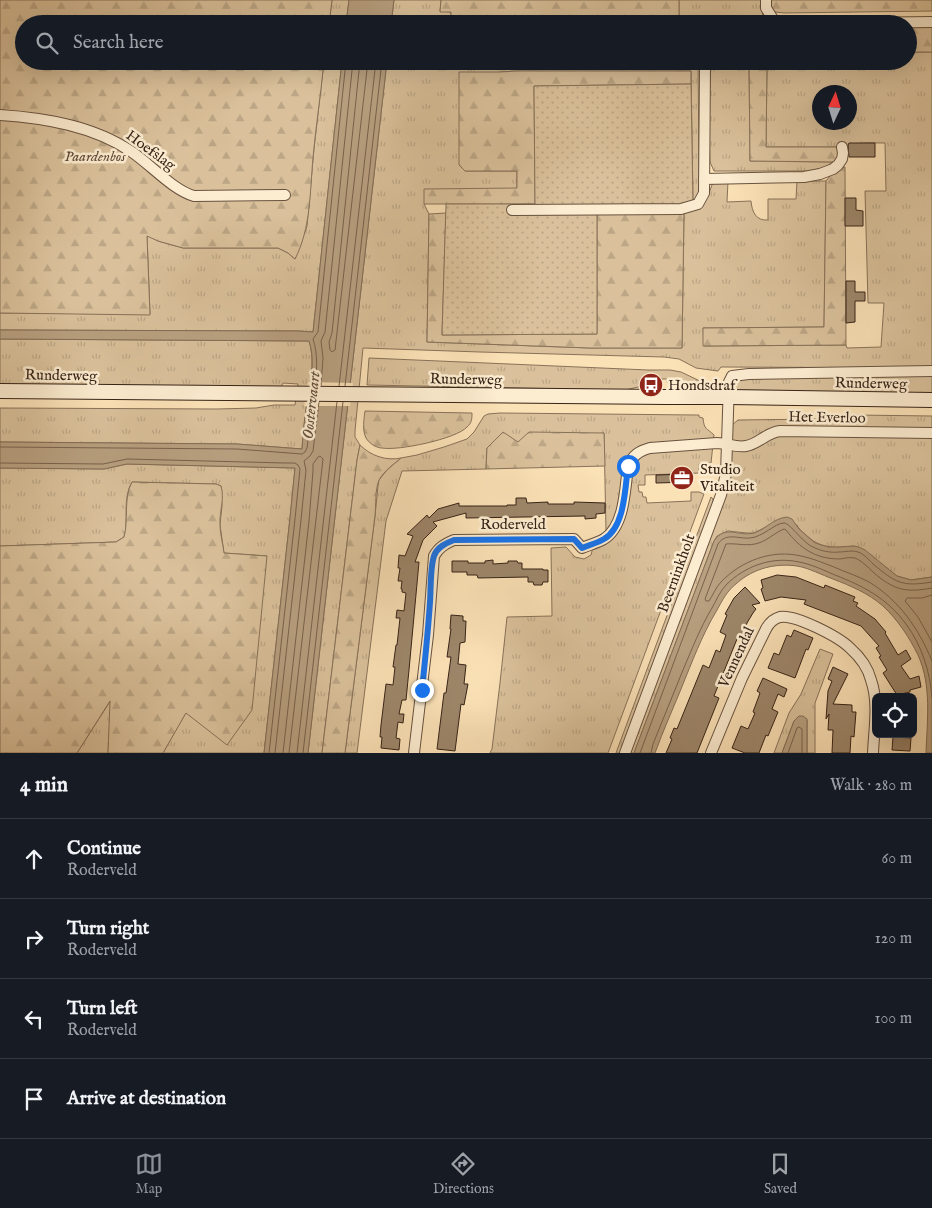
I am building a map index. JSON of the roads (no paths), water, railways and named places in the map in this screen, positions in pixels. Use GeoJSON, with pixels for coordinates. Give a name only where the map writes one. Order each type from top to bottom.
{"type":"FeatureCollection","features":[{"type":"Feature","properties":{"kind":"street"},"geometry":{"type":"LineString","coordinates":[[766,0],[766,8],[770,15]]}},
{"type":"Feature","properties":{"kind":"street"},"geometry":{"type":"LineString","coordinates":[[917,22],[932,22]]}},
{"type":"Feature","properties":{"kind":"street"},"geometry":{"type":"LineString","coordinates":[[512,210],[681,209],[698,204],[704,193],[705,70]]}},
{"type":"Feature","properties":{"kind":"street","name":"Hoefslag"},"geometry":{"type":"LineString","coordinates":[[0,115],[55,122],[80,128],[110,139],[148,164],[186,194],[194,196],[285,195]]}},
{"type":"Feature","properties":{"kind":"street"},"geometry":{"type":"LineString","coordinates":[[704,179],[804,177],[820,174],[838,164],[842,159],[842,147]]}},
{"type":"Feature","properties":{"kind":"street"},"geometry":{"type":"LineString","coordinates":[[728,397],[729,382],[732,376],[749,374],[932,371]]}},
{"type":"Feature","properties":{"kind":"street","name":"Runderweg"},"geometry":{"type":"LineString","coordinates":[[0,391],[932,400]]}},
{"type":"Feature","properties":{"kind":"street","name":"Beerninkholt"},"geometry":{"type":"LineString","coordinates":[[625,753],[721,495],[726,474],[728,397]]}},
{"type":"Feature","properties":{"kind":"street","name":"Het Everloo"},"geometry":{"type":"LineString","coordinates":[[727,443],[735,446],[753,444],[766,435],[780,431],[932,433]]}},
{"type":"Feature","properties":{"kind":"street","name":"Roderveld"},"geometry":{"type":"LineString","coordinates":[[414,753],[428,635],[433,563],[437,550],[454,540],[574,539],[582,548],[604,540],[613,532],[620,518],[628,466],[632,458],[642,450],[727,443]]}},
{"type":"Feature","properties":{"kind":"street","name":"Vennendal"},"geometry":{"type":"LineString","coordinates":[[711,753],[742,678],[766,629],[773,620],[779,617],[786,617],[809,624],[834,636],[860,658],[868,671],[875,697],[873,753]]}},
{"type":"Feature","properties":{"kind":"water"},"geometry":{"type":"Polygon","coordinates":[[[349,0],[394,0],[392,15],[347,15],[349,0]]]}},
{"type":"Feature","properties":{"kind":"water","name":"Oostervaart"},"geometry":{"type":"Polygon","coordinates":[[[341,70],[386,70],[308,753],[264,753],[295,468],[127,464],[104,469],[0,468],[0,442],[237,444],[302,449],[305,414],[312,375],[312,357],[309,341],[0,339],[0,330],[313,332],[341,70]]]}},
{"type":"Feature","properties":{"kind":"water"},"geometry":{"type":"Polygon","coordinates":[[[787,517],[792,519],[799,529],[815,543],[828,547],[859,547],[897,576],[911,580],[932,577],[932,753],[926,753],[928,704],[922,667],[915,648],[898,623],[883,606],[859,590],[802,567],[781,565],[758,570],[744,578],[728,592],[702,639],[655,753],[634,753],[714,541],[718,536],[727,532],[754,533],[778,519],[787,517]]]}},
{"type":"Feature","properties":{"kind":"water"},"geometry":{"type":"Polygon","coordinates":[[[799,716],[807,719],[807,753],[782,753],[794,721],[799,716]]]}},
{"type":"Feature","properties":{"kind":"place","name":"Hondsdraf"},"geometry":{"type":"Point","coordinates":[651,385]}},
{"type":"Feature","properties":{"kind":"place","name":"Studio Vitaliteit"},"geometry":{"type":"Point","coordinates":[682,478]}},
{"type":"Feature","properties":{"kind":"park label","name":"Paardenbos"},"geometry":{"type":"Point","coordinates":[95,156]}}]}
